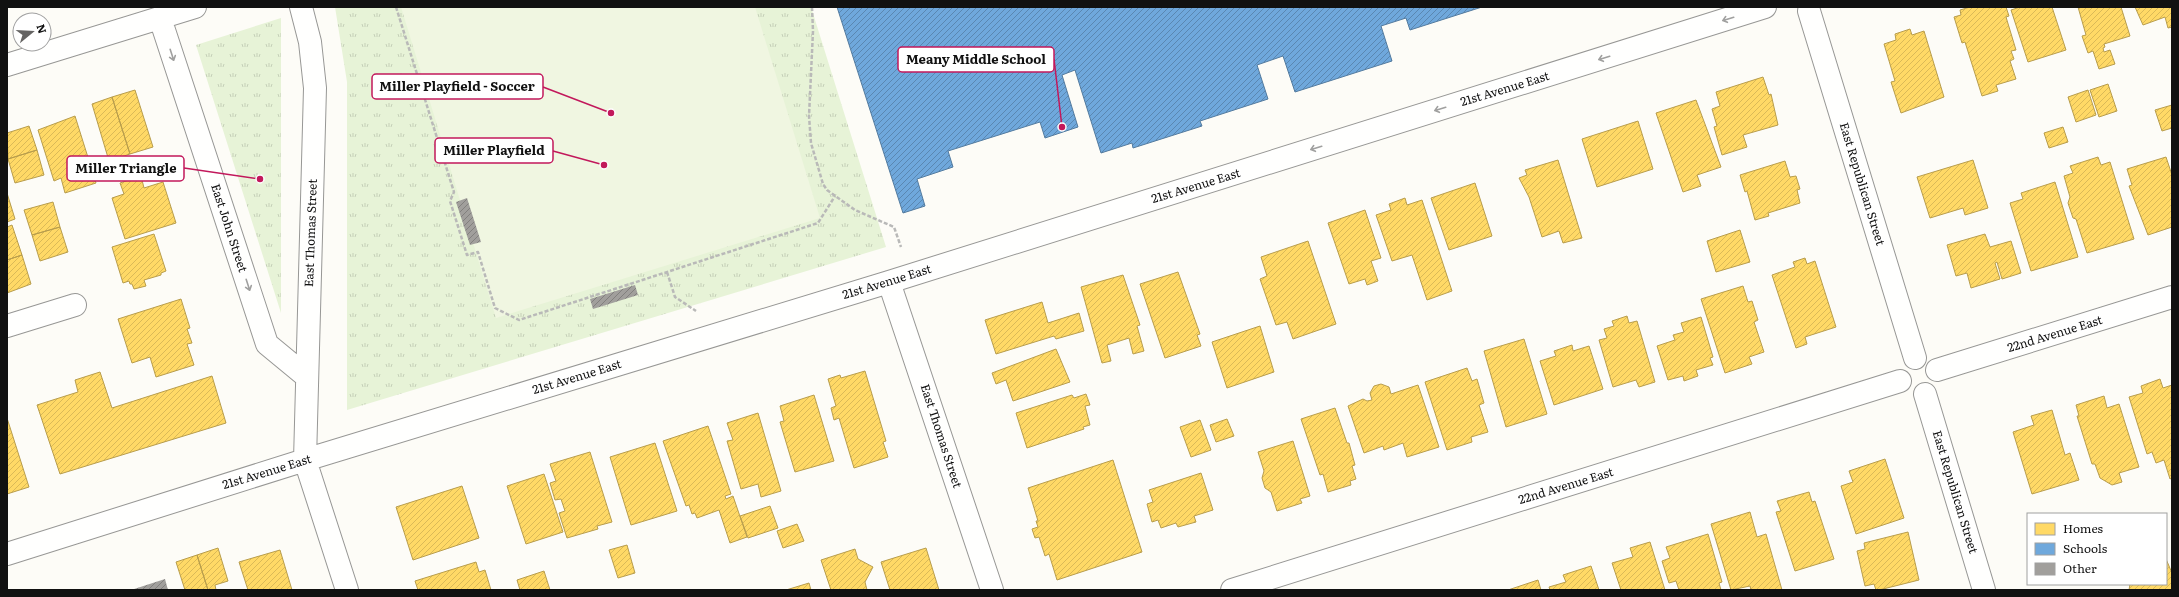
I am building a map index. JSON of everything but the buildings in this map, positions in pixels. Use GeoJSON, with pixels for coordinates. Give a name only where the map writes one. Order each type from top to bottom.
{"type":"FeatureCollection","features":[{"type":"Feature","properties":{"kind":"street"},"geometry":{"type":"LineString","coordinates":[[7,65],[195,7]]}},
{"type":"Feature","properties":{"kind":"street","name":"East Thomas Street"},"geometry":{"type":"LineString","coordinates":[[301,7],[310,42],[315,88],[305,460]]}},
{"type":"Feature","properties":{"kind":"street","name":"21st Avenue East"},"geometry":{"type":"LineString","coordinates":[[7,554],[305,460],[889,282],[1765,7]]}},
{"type":"Feature","properties":{"kind":"street","name":"East Republican Street"},"geometry":{"type":"LineString","coordinates":[[1806,8],[1915,358]]}},
{"type":"Feature","properties":{"kind":"street","name":"East John Street"},"geometry":{"type":"LineString","coordinates":[[160,18],[267,344],[307,377]]}},
{"type":"Feature","properties":{"kind":"street","name":"East Thomas Street"},"geometry":{"type":"LineString","coordinates":[[889,282],[992,590]]}},
{"type":"Feature","properties":{"kind":"street","name":"22nd Avenue East"},"geometry":{"type":"LineString","coordinates":[[1937,370],[2172,297]]}},
{"type":"Feature","properties":{"kind":"street"},"geometry":{"type":"LineString","coordinates":[[7,326],[75,305]]}},
{"type":"Feature","properties":{"kind":"street"},"geometry":{"type":"LineString","coordinates":[[1915,358],[1929,360],[1937,370],[1937,383],[1934,389],[1925,394],[1916,396],[1910,393],[1905,389],[1900,381],[1902,366],[1906,362],[1915,358]]}},
{"type":"Feature","properties":{"kind":"street","name":"22nd Avenue East"},"geometry":{"type":"LineString","coordinates":[[1232,590],[1900,381]]}},
{"type":"Feature","properties":{"kind":"street","name":"East Republican Street"},"geometry":{"type":"LineString","coordinates":[[1925,394],[1984,590]]}},
{"type":"Feature","properties":{"kind":"street"},"geometry":{"type":"LineString","coordinates":[[305,460],[347,590]]}},
{"type":"Feature","properties":{"kind":"path"},"geometry":{"type":"LineString","coordinates":[[396,7],[454,192],[450,200],[467,255],[478,252],[495,308],[519,320],[818,223],[835,196]]}},
{"type":"Feature","properties":{"kind":"path"},"geometry":{"type":"LineString","coordinates":[[812,7],[813,31],[809,116],[811,143],[823,184],[835,196],[855,210],[894,228],[901,247]]}},
{"type":"Feature","properties":{"kind":"path"},"geometry":{"type":"LineString","coordinates":[[667,272],[674,297],[697,311]]}},
{"type":"Feature","properties":{"kind":"green space"},"geometry":{"type":"Polygon","coordinates":[[[335,7],[811,7],[886,247],[347,410],[347,82],[335,7]]]}},
{"type":"Feature","properties":{"kind":"green space"},"geometry":{"type":"Polygon","coordinates":[[[401,7],[755,7],[820,218],[496,318],[401,7]]]}},
{"type":"Feature","properties":{"kind":"green space"},"geometry":{"type":"Polygon","coordinates":[[[281,18],[281,313],[196,45],[281,18]]]}},
{"type":"Feature","properties":{"kind":"place","name":"Miller Playfield - Soccer"},"geometry":{"type":"Point","coordinates":[611,113]}},
{"type":"Feature","properties":{"kind":"place","name":"Meany Middle School"},"geometry":{"type":"Point","coordinates":[1062,127]}},
{"type":"Feature","properties":{"kind":"place","name":"Miller Playfield"},"geometry":{"type":"Point","coordinates":[604,165]}},
{"type":"Feature","properties":{"kind":"place","name":"Miller Triangle"},"geometry":{"type":"Point","coordinates":[260,179]}}]}
